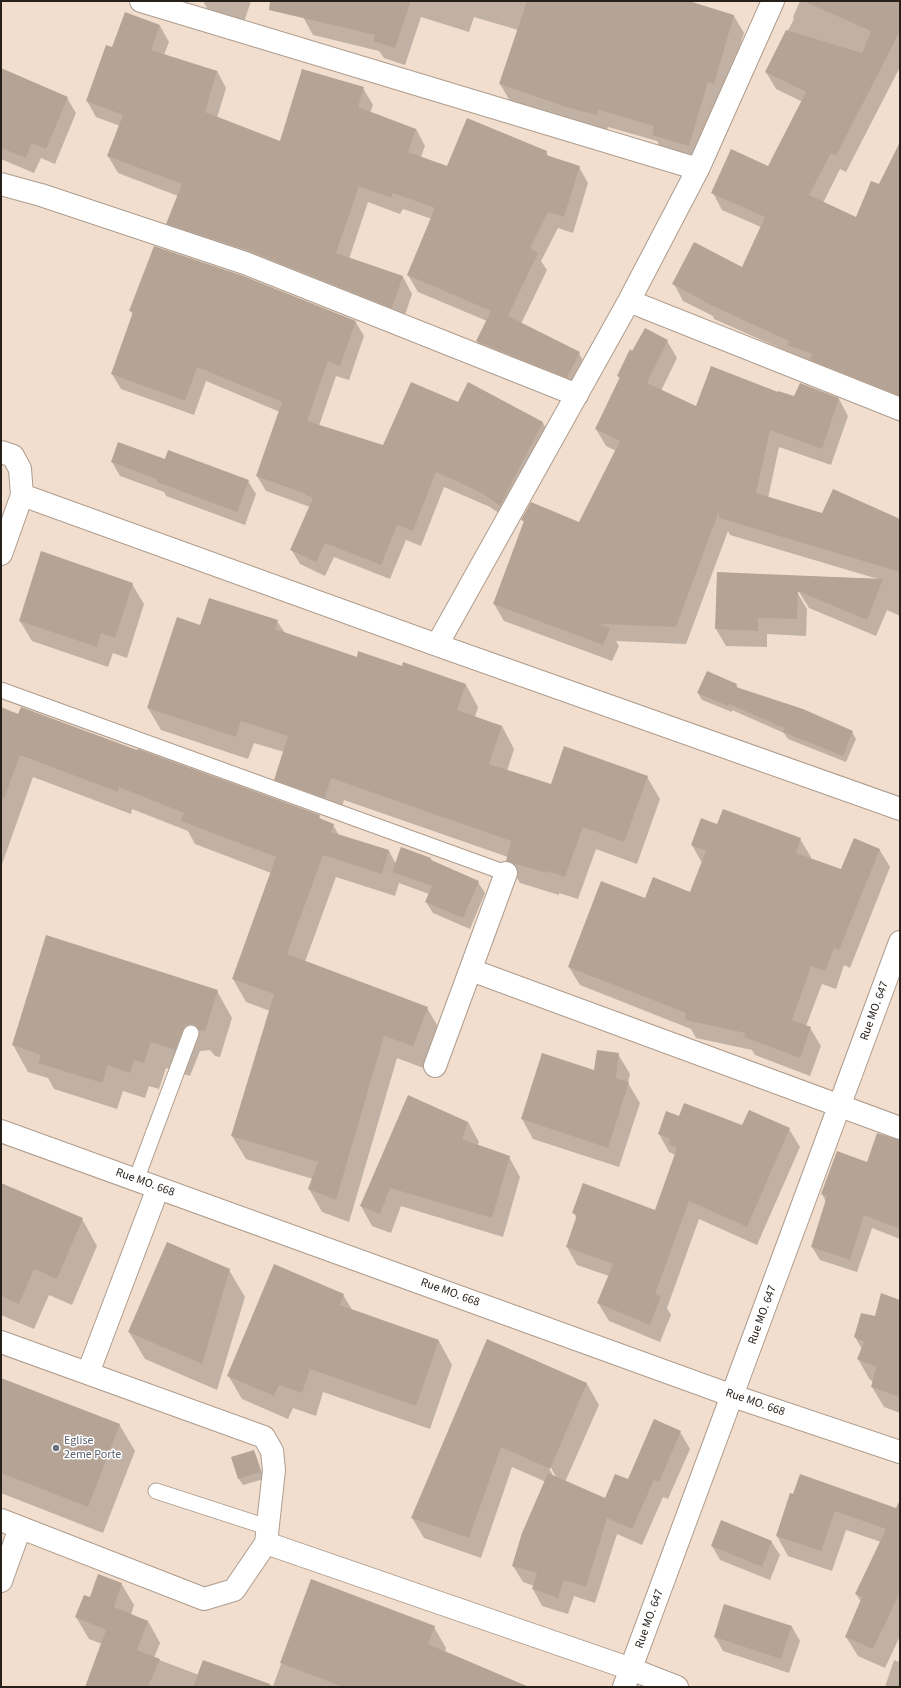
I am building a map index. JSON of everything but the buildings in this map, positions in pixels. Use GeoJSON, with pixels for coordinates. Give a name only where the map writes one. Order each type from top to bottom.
{"type":"FeatureCollection","features":[{"type":"Feature","properties":{"kind":"street"},"geometry":{"type":"LineString","coordinates":[[141,1],[698,169]]}},
{"type":"Feature","properties":{"kind":"street"},"geometry":{"type":"LineString","coordinates":[[437,646],[629,301],[698,169],[773,1]]}},
{"type":"Feature","properties":{"kind":"street"},"geometry":{"type":"LineString","coordinates":[[1,184],[41,195],[245,263],[577,395]]}},
{"type":"Feature","properties":{"kind":"street"},"geometry":{"type":"LineString","coordinates":[[629,301],[900,409]]}},
{"type":"Feature","properties":{"kind":"street"},"geometry":{"type":"LineString","coordinates":[[1,452],[13,456],[20,469],[22,495],[1,554]]}},
{"type":"Feature","properties":{"kind":"street"},"geometry":{"type":"LineString","coordinates":[[22,495],[437,646],[900,809]]}},
{"type":"Feature","properties":{"kind":"street"},"geometry":{"type":"LineString","coordinates":[[435,1066],[506,873]]}},
{"type":"Feature","properties":{"kind":"street","name":"Rue MO. 647"},"geometry":{"type":"LineString","coordinates":[[628,1678],[900,942]]}},
{"type":"Feature","properties":{"kind":"street"},"geometry":{"type":"LineString","coordinates":[[471,970],[900,1128]]}},
{"type":"Feature","properties":{"kind":"street","name":"Rue MO. 668"},"geometry":{"type":"LineString","coordinates":[[1,1131],[733,1396],[900,1452]]}},
{"type":"Feature","properties":{"kind":"street"},"geometry":{"type":"LineString","coordinates":[[88,1373],[158,1188]]}},
{"type":"Feature","properties":{"kind":"street"},"geometry":{"type":"LineString","coordinates":[[1,1342],[264,1437],[272,1451],[274,1470],[266,1535],[234,1590],[204,1599],[10,1524],[1,1581]]}},
{"type":"Feature","properties":{"kind":"street"},"geometry":{"type":"LineString","coordinates":[[266,1535],[628,1678],[677,1687]]}},
{"type":"Feature","properties":{"kind":"lane"},"geometry":{"type":"LineString","coordinates":[[1,690],[506,873]]}},
{"type":"Feature","properties":{"kind":"lane"},"geometry":{"type":"LineString","coordinates":[[136,1180],[191,1033]]}},
{"type":"Feature","properties":{"kind":"lane"},"geometry":{"type":"LineString","coordinates":[[156,1491],[266,1535]]}},
{"type":"Feature","properties":{"kind":"place","name":"Eglise 2eme Porte"},"geometry":{"type":"Point","coordinates":[56,1448]}}]}
